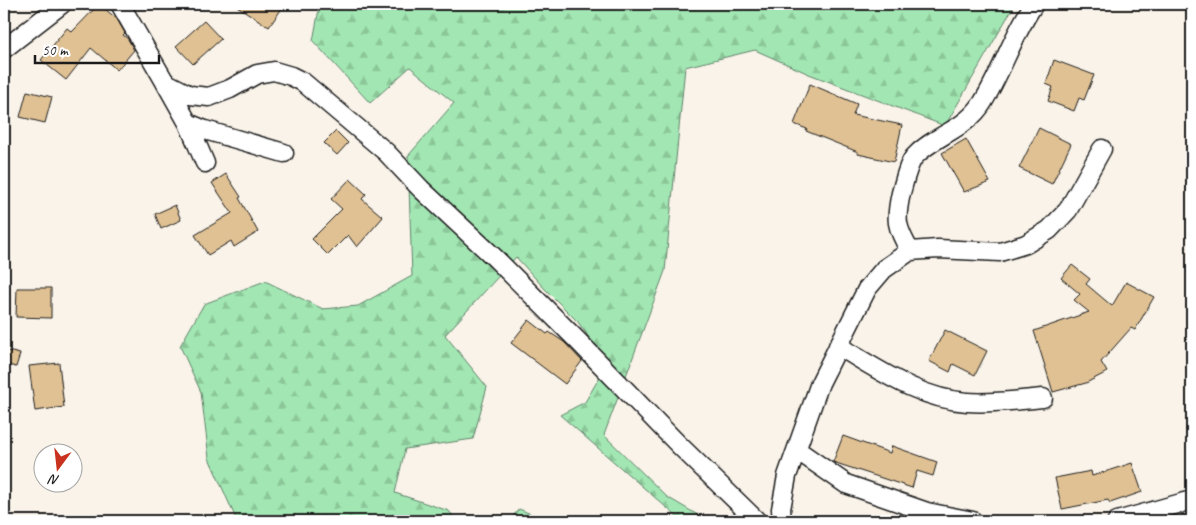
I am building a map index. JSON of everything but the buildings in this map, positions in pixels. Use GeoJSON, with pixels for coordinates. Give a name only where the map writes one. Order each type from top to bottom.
{"type":"FeatureCollection","features":[{"type":"Feature","properties":{"kind":"street"},"geometry":{"type":"LineString","coordinates":[[4,49],[62,4]]}},
{"type":"Feature","properties":{"kind":"street"},"geometry":{"type":"LineString","coordinates":[[120,4],[188,123],[206,163]]}},
{"type":"Feature","properties":{"kind":"street"},"geometry":{"type":"LineString","coordinates":[[910,251],[902,236],[896,214],[913,158],[972,116],[983,102],[1012,42],[1034,4]]}},
{"type":"Feature","properties":{"kind":"street"},"geometry":{"type":"LineString","coordinates":[[165,82],[190,94],[209,97],[230,89],[256,74],[274,71],[303,82],[386,152],[421,189],[495,258],[678,444],[758,521]]}},
{"type":"Feature","properties":{"kind":"street"},"geometry":{"type":"LineString","coordinates":[[188,123],[205,130],[284,153]]}},
{"type":"Feature","properties":{"kind":"street"},"geometry":{"type":"LineString","coordinates":[[782,521],[781,509],[788,476],[820,383],[867,289],[884,269],[910,251],[938,249],[1000,252],[1026,244],[1049,230],[1068,210],[1102,149]]}},
{"type":"Feature","properties":{"kind":"street"},"geometry":{"type":"LineString","coordinates":[[838,346],[904,384],[929,394],[966,402],[1003,402],[1044,398]]}},
{"type":"Feature","properties":{"kind":"street"},"geometry":{"type":"LineString","coordinates":[[797,450],[846,484],[927,512],[973,521]]}},
{"type":"Feature","properties":{"kind":"street"},"geometry":{"type":"LineString","coordinates":[[1117,521],[1192,500]]}},
{"type":"Feature","properties":{"kind":"green space"},"geometry":{"type":"Polygon","coordinates":[[[320,4],[1015,4],[945,126],[809,74],[755,50],[685,67],[665,271],[604,435],[667,497],[708,521],[682,521],[560,415],[585,402],[598,380],[604,359],[578,322],[516,257],[445,335],[487,387],[473,439],[405,449],[395,493],[449,511],[457,521],[237,521],[209,458],[201,392],[180,346],[204,304],[265,281],[323,309],[358,306],[412,276],[408,156],[454,103],[410,67],[370,103],[313,41],[320,4]]]}},
{"type":"Feature","properties":{"kind":"green space"},"geometry":{"type":"Polygon","coordinates":[[[519,509],[548,521],[509,521],[519,509]]]}}]}
